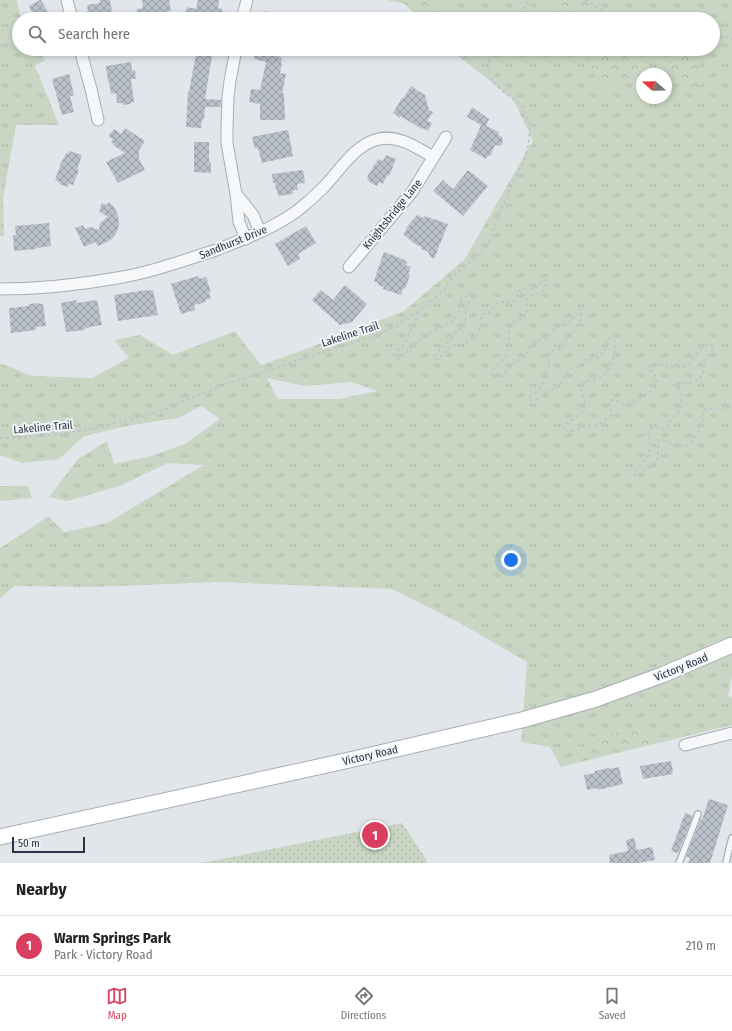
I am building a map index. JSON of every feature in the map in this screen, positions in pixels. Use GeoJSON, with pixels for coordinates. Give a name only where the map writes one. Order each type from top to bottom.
{"type":"FeatureCollection","features":[{"type":"Feature","properties":{"kind":"main road","name":"Victory Road"},"geometry":{"type":"LineString","coordinates":[[0,837],[360,758],[522,720],[596,699],[662,675],[732,645]]}},
{"type":"Feature","properties":{"kind":"street"},"geometry":{"type":"LineString","coordinates":[[67,0],[70,12]]}},
{"type":"Feature","properties":{"kind":"street"},"geometry":{"type":"LineString","coordinates":[[244,12],[247,0]]}},
{"type":"Feature","properties":{"kind":"street"},"geometry":{"type":"LineString","coordinates":[[82,56],[98,120]]}},
{"type":"Feature","properties":{"kind":"street"},"geometry":{"type":"LineString","coordinates":[[235,56],[228,97],[227,143],[236,194],[239,222],[246,239]]}},
{"type":"Feature","properties":{"kind":"street","name":"Knightsbridge Lane"},"geometry":{"type":"LineString","coordinates":[[349,267],[412,192],[446,137]]}},
{"type":"Feature","properties":{"kind":"street","name":"Sandhurst Drive"},"geometry":{"type":"LineString","coordinates":[[0,289],[55,287],[95,282],[149,271],[246,239],[297,211],[322,189],[353,154],[360,148],[375,140],[395,139],[408,143],[433,157]]}},
{"type":"Feature","properties":{"kind":"street"},"geometry":{"type":"LineString","coordinates":[[236,194],[253,215],[260,232]]}},
{"type":"Feature","properties":{"kind":"street"},"geometry":{"type":"LineString","coordinates":[[685,745],[732,733]]}},
{"type":"Feature","properties":{"kind":"lane"},"geometry":{"type":"LineString","coordinates":[[678,863],[698,814]]}},
{"type":"Feature","properties":{"kind":"lane"},"geometry":{"type":"LineString","coordinates":[[726,863],[732,838]]}},
{"type":"Feature","properties":{"kind":"path"},"geometry":{"type":"LineString","coordinates":[[521,12],[529,0]]}},
{"type":"Feature","properties":{"kind":"path"},"geometry":{"type":"LineString","coordinates":[[585,0],[605,12]]}},
{"type":"Feature","properties":{"kind":"path"},"geometry":{"type":"LineString","coordinates":[[720,37],[732,39]]}},
{"type":"Feature","properties":{"kind":"path","name":"Lakeline Trail"},"geometry":{"type":"LineString","coordinates":[[0,438],[62,434],[91,429],[141,417],[166,409],[184,400],[226,384],[333,348],[378,335],[418,312],[436,298],[451,279],[486,247],[526,154],[530,129],[529,123],[522,106],[501,90],[490,76],[489,68],[492,56]]}},
{"type":"Feature","properties":{"kind":"path"},"geometry":{"type":"LineString","coordinates":[[418,312],[417,319],[412,324],[403,346],[395,354],[397,359],[401,358],[410,348],[435,330],[454,319],[459,312],[461,301],[470,294],[474,296],[466,305],[464,325],[434,356],[434,359],[440,358],[451,346],[463,344],[476,335],[481,327],[481,316],[491,312],[497,303],[514,302],[521,290],[536,288],[543,280],[546,280],[546,284],[542,292],[531,296],[528,299],[527,311],[524,317],[514,321],[511,325],[506,355],[492,371],[491,376],[495,377],[503,375],[514,363],[525,355],[533,343],[547,337],[556,327],[570,322],[578,309],[580,309],[581,318],[576,329],[561,348],[552,351],[549,354],[549,366],[541,386],[530,396],[529,399],[532,401],[536,400],[558,386],[563,381],[568,370],[578,368],[585,360],[594,360],[599,357],[604,352],[610,338],[615,339],[614,354],[606,373],[583,385],[581,390],[585,400],[583,410],[579,416],[564,424],[563,428],[566,431],[577,430],[585,426],[598,424],[610,416],[612,412],[609,402],[611,400],[623,404],[646,395],[653,388],[656,381],[656,378],[649,368],[651,364],[668,367],[683,367],[690,363],[699,350],[706,345],[711,345],[713,350],[704,361],[703,373],[698,381],[693,383],[681,382],[678,385],[681,401],[680,407],[668,427],[664,429],[653,427],[648,432],[650,440],[649,452],[646,460],[634,472],[635,476],[651,467],[656,462],[659,440],[677,446],[687,445],[696,436],[702,422],[704,410],[726,408],[732,405]]}},
{"type":"Feature","properties":{"kind":"green space"},"geometry":{"type":"Polygon","coordinates":[[[0,0],[17,0],[20,12],[12,12],[12,56],[42,56],[45,60],[35,66],[59,125],[16,125],[3,198],[4,236],[0,236],[0,0]]]}},
{"type":"Feature","properties":{"kind":"green space"},"geometry":{"type":"Polygon","coordinates":[[[387,0],[436,0],[449,12],[413,12],[405,4],[387,0]]]}},
{"type":"Feature","properties":{"kind":"green space"},"geometry":{"type":"Polygon","coordinates":[[[436,0],[557,0],[548,6],[548,12],[449,12],[436,0]]]}},
{"type":"Feature","properties":{"kind":"green space"},"geometry":{"type":"Polygon","coordinates":[[[557,0],[585,0],[590,3],[588,12],[548,12],[548,6],[557,0]]]}},
{"type":"Feature","properties":{"kind":"green space"},"geometry":{"type":"Polygon","coordinates":[[[585,0],[732,0],[732,676],[728,696],[732,698],[732,725],[666,741],[635,729],[596,736],[561,767],[550,747],[521,742],[527,662],[460,623],[392,589],[217,582],[92,587],[15,586],[0,598],[0,548],[48,516],[64,532],[107,523],[204,465],[168,463],[119,486],[67,501],[49,497],[78,459],[107,441],[114,464],[151,456],[185,444],[220,419],[201,406],[178,418],[127,426],[84,436],[59,459],[22,463],[0,455],[0,364],[32,376],[92,378],[129,358],[114,340],[140,335],[173,355],[235,331],[261,365],[404,311],[464,260],[533,141],[513,99],[472,67],[478,56],[676,56],[705,80],[693,56],[720,56],[720,12],[588,12],[590,3],[585,0]],[[267,378],[278,399],[339,399],[378,391],[351,382],[305,386],[267,378]]]}},
{"type":"Feature","properties":{"kind":"green space"},"geometry":{"type":"Polygon","coordinates":[[[458,56],[478,56],[472,67],[458,56]]]}},
{"type":"Feature","properties":{"kind":"green space"},"geometry":{"type":"Polygon","coordinates":[[[591,56],[639,56],[638,68],[636,68],[636,76],[601,88],[586,58],[591,56]]]}},
{"type":"Feature","properties":{"kind":"green space"},"geometry":{"type":"Polygon","coordinates":[[[669,56],[693,56],[705,80],[692,95],[672,81],[672,68],[670,68],[669,56]]]}},
{"type":"Feature","properties":{"kind":"green space"},"geometry":{"type":"Polygon","coordinates":[[[0,486],[28,486],[32,498],[0,501],[0,486]]]}},
{"type":"Feature","properties":{"kind":"green space"},"geometry":{"type":"Polygon","coordinates":[[[635,729],[666,741],[561,767],[596,736],[635,729]]]}},
{"type":"Feature","properties":{"kind":"green space"},"geometry":{"type":"Polygon","coordinates":[[[402,823],[428,863],[202,863],[402,823]]]}},
{"type":"Feature","properties":{"kind":"building"},"geometry":{"type":"Polygon","coordinates":[[[41,0],[48,12],[32,12],[29,6],[41,0]]]}},
{"type":"Feature","properties":{"kind":"building"},"geometry":{"type":"Polygon","coordinates":[[[100,0],[110,0],[112,12],[86,12],[88,11],[87,5],[100,3],[100,0]]]}},
{"type":"Feature","properties":{"kind":"building"},"geometry":{"type":"Polygon","coordinates":[[[142,0],[169,0],[171,11],[138,12],[137,9],[143,8],[142,0]]]}},
{"type":"Feature","properties":{"kind":"building"},"geometry":{"type":"Polygon","coordinates":[[[198,0],[219,0],[218,8],[222,9],[222,12],[186,12],[187,7],[196,9],[198,0]]]}},
{"type":"Feature","properties":{"kind":"building"},"geometry":{"type":"Polygon","coordinates":[[[196,56],[212,56],[205,99],[221,100],[221,107],[205,107],[204,119],[202,119],[201,128],[186,127],[189,92],[196,56]]]}},
{"type":"Feature","properties":{"kind":"building"},"geometry":{"type":"Polygon","coordinates":[[[255,56],[279,56],[282,58],[280,73],[286,74],[282,93],[284,93],[285,120],[260,120],[260,104],[249,102],[251,89],[260,90],[266,62],[254,59],[255,56]]]}},
{"type":"Feature","properties":{"kind":"building"},"geometry":{"type":"Polygon","coordinates":[[[131,62],[132,71],[135,70],[136,79],[131,79],[134,102],[123,105],[122,103],[117,103],[116,93],[111,94],[106,66],[131,62]]]}},
{"type":"Feature","properties":{"kind":"building"},"geometry":{"type":"Polygon","coordinates":[[[69,74],[74,95],[70,96],[74,112],[62,115],[52,79],[69,74]]]}},
{"type":"Feature","properties":{"kind":"building"},"geometry":{"type":"Polygon","coordinates":[[[411,86],[425,95],[429,110],[433,112],[427,121],[432,123],[428,131],[400,116],[400,118],[393,113],[411,86]]]}},
{"type":"Feature","properties":{"kind":"building"},"geometry":{"type":"Polygon","coordinates":[[[472,107],[489,119],[486,126],[499,132],[498,135],[502,137],[503,142],[501,146],[495,145],[490,156],[486,159],[470,150],[481,125],[467,117],[472,107]]]}},
{"type":"Feature","properties":{"kind":"building"},"geometry":{"type":"Polygon","coordinates":[[[125,128],[145,141],[139,150],[139,159],[145,170],[118,183],[106,162],[125,153],[113,145],[114,144],[111,142],[113,139],[108,136],[114,129],[121,134],[125,128]]]}},
{"type":"Feature","properties":{"kind":"building"},"geometry":{"type":"Polygon","coordinates":[[[288,130],[293,156],[262,163],[258,148],[255,149],[252,137],[288,130]]]}},
{"type":"Feature","properties":{"kind":"building"},"geometry":{"type":"Polygon","coordinates":[[[194,142],[209,142],[209,162],[211,162],[211,173],[194,172],[194,142]]]}},
{"type":"Feature","properties":{"kind":"building"},"geometry":{"type":"Polygon","coordinates":[[[69,151],[82,155],[77,170],[79,170],[73,185],[69,183],[68,187],[59,184],[60,182],[55,180],[62,160],[69,151]]]}},
{"type":"Feature","properties":{"kind":"building"},"geometry":{"type":"Polygon","coordinates":[[[386,155],[396,159],[389,176],[387,175],[383,184],[379,182],[377,186],[367,180],[369,172],[370,173],[378,159],[383,161],[386,155]]]}},
{"type":"Feature","properties":{"kind":"building"},"geometry":{"type":"Polygon","coordinates":[[[303,170],[305,183],[297,184],[298,190],[293,190],[293,194],[278,196],[275,183],[273,183],[272,174],[303,170]]]}},
{"type":"Feature","properties":{"kind":"building"},"geometry":{"type":"Polygon","coordinates":[[[468,170],[488,186],[463,216],[433,191],[443,180],[453,189],[468,170]]]}},
{"type":"Feature","properties":{"kind":"building"},"geometry":{"type":"Polygon","coordinates":[[[109,202],[115,208],[119,222],[118,229],[114,237],[98,246],[95,242],[84,247],[75,228],[83,225],[85,229],[90,227],[99,230],[100,223],[108,217],[99,211],[102,203],[107,205],[109,202]]]}},
{"type":"Feature","properties":{"kind":"building"},"geometry":{"type":"Polygon","coordinates":[[[417,215],[424,218],[425,216],[448,224],[434,259],[428,254],[429,252],[421,249],[422,247],[415,244],[403,234],[417,215]]]}},
{"type":"Feature","properties":{"kind":"building"},"geometry":{"type":"Polygon","coordinates":[[[49,223],[51,246],[14,251],[13,235],[16,235],[15,226],[49,223]]]}},
{"type":"Feature","properties":{"kind":"building"},"geometry":{"type":"Polygon","coordinates":[[[306,226],[316,243],[298,254],[300,259],[288,266],[275,244],[306,226]]]}},
{"type":"Feature","properties":{"kind":"building"},"geometry":{"type":"Polygon","coordinates":[[[384,252],[405,260],[407,262],[406,265],[411,267],[405,289],[403,288],[401,295],[383,289],[384,287],[378,285],[378,283],[374,281],[384,252]]]}},
{"type":"Feature","properties":{"kind":"building"},"geometry":{"type":"Polygon","coordinates":[[[198,276],[199,279],[206,277],[211,292],[209,292],[211,298],[205,300],[206,302],[194,305],[195,310],[181,314],[171,284],[198,276]]]}},
{"type":"Feature","properties":{"kind":"building"},"geometry":{"type":"Polygon","coordinates":[[[345,285],[367,304],[352,322],[340,325],[312,300],[321,290],[333,300],[345,285]]]}},
{"type":"Feature","properties":{"kind":"building"},"geometry":{"type":"Polygon","coordinates":[[[153,290],[158,315],[118,321],[114,295],[153,290]]]}},
{"type":"Feature","properties":{"kind":"building"},"geometry":{"type":"Polygon","coordinates":[[[76,300],[77,303],[97,300],[102,325],[85,328],[85,330],[66,332],[61,303],[76,300]]]}},
{"type":"Feature","properties":{"kind":"building"},"geometry":{"type":"Polygon","coordinates":[[[29,304],[43,304],[46,326],[36,327],[36,330],[11,333],[9,308],[29,306],[29,304]]]}},
{"type":"Feature","properties":{"kind":"building"},"geometry":{"type":"Polygon","coordinates":[[[671,761],[673,774],[643,779],[640,766],[671,761]]]}},
{"type":"Feature","properties":{"kind":"building"},"geometry":{"type":"Polygon","coordinates":[[[619,767],[623,784],[598,790],[598,788],[587,790],[584,775],[595,773],[595,771],[619,767]]]}},
{"type":"Feature","properties":{"kind":"building"},"geometry":{"type":"Polygon","coordinates":[[[709,799],[728,805],[710,863],[688,863],[690,858],[686,856],[701,819],[702,820],[709,799]]]}},
{"type":"Feature","properties":{"kind":"building"},"geometry":{"type":"Polygon","coordinates":[[[685,813],[693,816],[678,853],[671,851],[685,813]]]}},
{"type":"Feature","properties":{"kind":"building"},"geometry":{"type":"Polygon","coordinates":[[[634,838],[637,850],[652,847],[655,860],[639,863],[610,863],[609,855],[628,851],[626,840],[634,838]]]}},
{"type":"Feature","properties":{"kind":"place","name":"Warm Springs Park"},"geometry":{"type":"Point","coordinates":[375,835]}}]}
